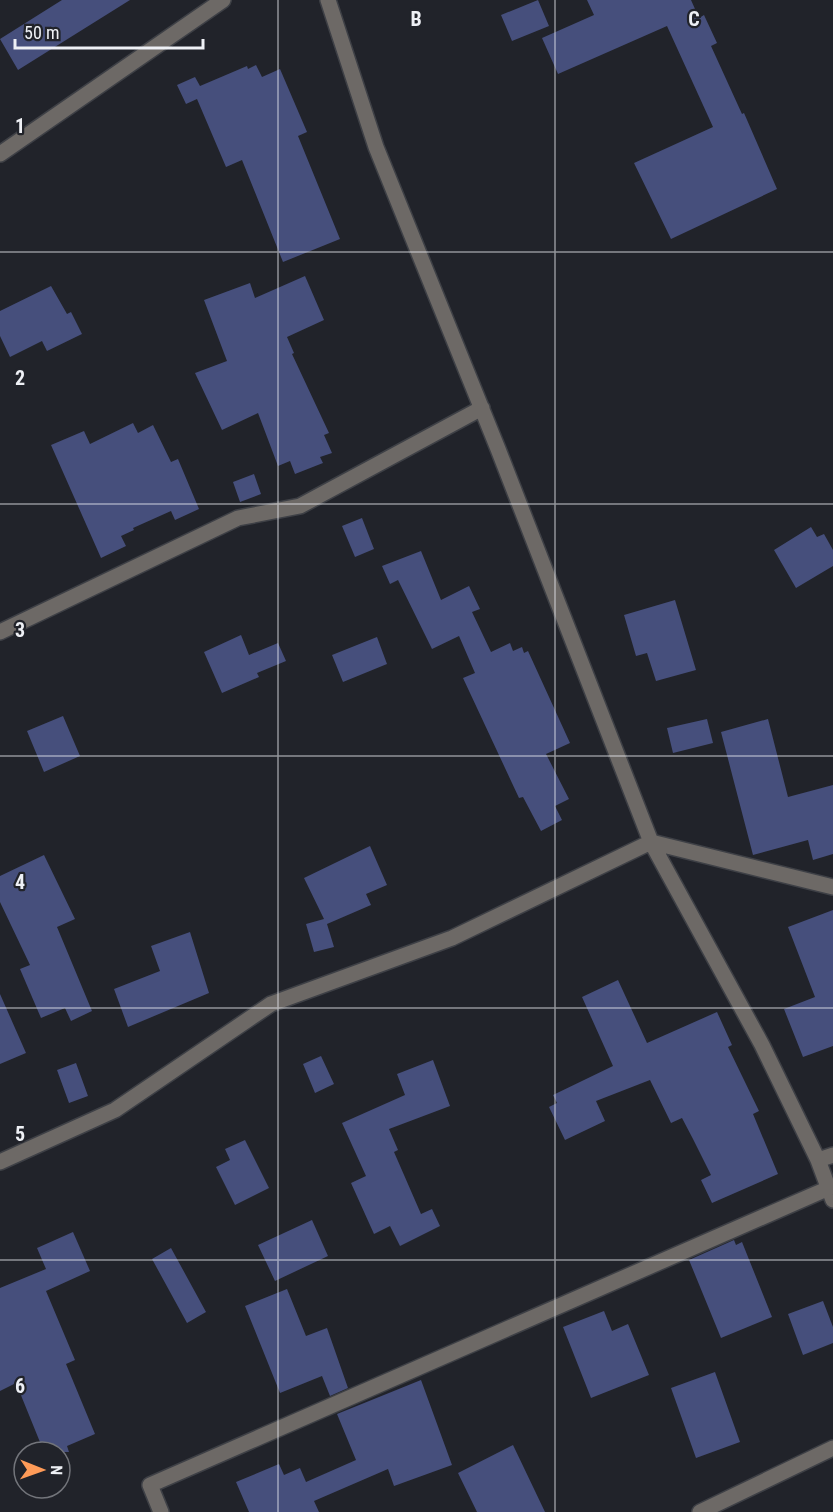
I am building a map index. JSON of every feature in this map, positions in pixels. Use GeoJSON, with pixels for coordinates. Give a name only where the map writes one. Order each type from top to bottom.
{"type":"FeatureCollection","features":[{"type":"Feature","properties":{"kind":"street"},"geometry":{"type":"LineString","coordinates":[[0,154],[223,0]]}},
{"type":"Feature","properties":{"kind":"street"},"geometry":{"type":"LineString","coordinates":[[160,1512],[150,1485],[831,1194],[818,1160],[762,1045],[651,842],[482,408],[376,147],[328,0]]}},
{"type":"Feature","properties":{"kind":"street"},"geometry":{"type":"LineString","coordinates":[[0,632],[238,518],[300,506],[482,408]]}},
{"type":"Feature","properties":{"kind":"street"},"geometry":{"type":"LineString","coordinates":[[0,1162],[115,1110],[271,1004],[453,938],[651,842],[833,887]]}},
{"type":"Feature","properties":{"kind":"street"},"geometry":{"type":"LineString","coordinates":[[818,1160],[833,1155]]}},
{"type":"Feature","properties":{"kind":"street"},"geometry":{"type":"LineString","coordinates":[[700,1512],[833,1448]]}},
{"type":"Feature","properties":{"kind":"building"},"geometry":{"type":"Polygon","coordinates":[[[62,0],[130,0],[18,70],[0,39],[62,0]]]}},
{"type":"Feature","properties":{"kind":"building"},"geometry":{"type":"Polygon","coordinates":[[[538,0],[549,26],[512,41],[501,15],[538,0]]]}},
{"type":"Feature","properties":{"kind":"building"},"geometry":{"type":"Polygon","coordinates":[[[587,0],[691,0],[699,18],[704,15],[717,43],[711,46],[742,114],[744,113],[777,189],[671,239],[634,163],[713,127],[667,26],[558,74],[542,38],[594,15],[587,0]]]}},
{"type":"Feature","properties":{"kind":"building"},"geometry":{"type":"Polygon","coordinates":[[[256,65],[262,77],[280,69],[307,132],[298,136],[340,239],[283,262],[242,160],[226,167],[197,99],[186,104],[177,85],[195,77],[200,86],[247,66],[248,69],[256,65]]]}},
{"type":"Feature","properties":{"kind":"building"},"geometry":{"type":"Polygon","coordinates":[[[305,276],[324,320],[287,337],[294,353],[292,354],[329,433],[324,435],[332,453],[320,457],[323,463],[295,474],[290,461],[278,466],[258,413],[222,430],[195,373],[227,361],[204,300],[250,283],[255,298],[305,276]]]}},
{"type":"Feature","properties":{"kind":"building"},"geometry":{"type":"Polygon","coordinates":[[[51,286],[67,314],[71,312],[82,334],[47,351],[42,341],[10,357],[0,336],[0,311],[51,286]]]}},
{"type":"Feature","properties":{"kind":"building"},"geometry":{"type":"Polygon","coordinates":[[[133,423],[138,433],[153,425],[171,462],[178,459],[199,509],[175,520],[171,511],[133,528],[134,530],[121,536],[126,546],[101,558],[51,445],[84,431],[90,444],[133,423]]]}},
{"type":"Feature","properties":{"kind":"building"},"geometry":{"type":"Polygon","coordinates":[[[254,474],[261,494],[240,502],[233,482],[254,474]]]}},
{"type":"Feature","properties":{"kind":"building"},"geometry":{"type":"Polygon","coordinates":[[[362,518],[374,549],[355,557],[342,526],[362,518]]]}},
{"type":"Feature","properties":{"kind":"building"},"geometry":{"type":"Polygon","coordinates":[[[811,527],[817,537],[824,534],[833,550],[833,566],[796,588],[774,550],[811,527]]]}},
{"type":"Feature","properties":{"kind":"building"},"geometry":{"type":"Polygon","coordinates":[[[421,551],[441,600],[469,586],[480,609],[472,612],[491,652],[510,643],[513,651],[522,647],[524,653],[528,651],[570,743],[546,754],[569,799],[555,806],[562,820],[541,831],[523,797],[519,798],[463,678],[475,673],[459,636],[432,649],[398,580],[390,584],[382,566],[421,551]]]}},
{"type":"Feature","properties":{"kind":"building"},"geometry":{"type":"Polygon","coordinates":[[[675,600],[696,670],[656,681],[647,653],[636,656],[624,615],[675,600]]]}},
{"type":"Feature","properties":{"kind":"building"},"geometry":{"type":"Polygon","coordinates":[[[241,635],[249,655],[278,643],[286,661],[257,673],[259,677],[222,693],[204,652],[241,635]]]}},
{"type":"Feature","properties":{"kind":"building"},"geometry":{"type":"Polygon","coordinates":[[[377,637],[387,664],[343,682],[332,655],[377,637]]]}},
{"type":"Feature","properties":{"kind":"building"},"geometry":{"type":"Polygon","coordinates":[[[63,716],[80,756],[44,772],[27,731],[63,716]]]}},
{"type":"Feature","properties":{"kind":"building"},"geometry":{"type":"Polygon","coordinates":[[[707,719],[713,743],[673,753],[667,728],[707,719]]]}},
{"type":"Feature","properties":{"kind":"building"},"geometry":{"type":"Polygon","coordinates":[[[768,719],[788,797],[833,785],[833,854],[813,860],[808,840],[753,855],[721,732],[768,719]]]}},
{"type":"Feature","properties":{"kind":"building"},"geometry":{"type":"Polygon","coordinates":[[[370,846],[387,885],[366,894],[371,905],[327,924],[334,947],[314,952],[306,924],[324,919],[304,878],[370,846]]]}},
{"type":"Feature","properties":{"kind":"building"},"geometry":{"type":"Polygon","coordinates":[[[44,855],[75,919],[57,927],[92,1011],[71,1021],[65,1008],[41,1018],[20,969],[30,965],[0,902],[0,876],[44,855]]]}},
{"type":"Feature","properties":{"kind":"building"},"geometry":{"type":"Polygon","coordinates":[[[833,910],[833,1046],[803,1057],[784,1009],[815,997],[788,927],[833,910]]]}},
{"type":"Feature","properties":{"kind":"building"},"geometry":{"type":"Polygon","coordinates":[[[190,932],[209,993],[128,1027],[114,989],[160,971],[151,946],[190,932]]]}},
{"type":"Feature","properties":{"kind":"building"},"geometry":{"type":"Polygon","coordinates":[[[618,980],[647,1043],[717,1012],[732,1045],[728,1047],[759,1111],[753,1114],[778,1174],[712,1203],[701,1180],[711,1175],[693,1139],[682,1118],[671,1123],[650,1080],[596,1101],[605,1121],[565,1140],[549,1107],[557,1103],[553,1095],[613,1066],[582,997],[618,980]]]}},
{"type":"Feature","properties":{"kind":"building"},"geometry":{"type":"Polygon","coordinates":[[[0,994],[26,1053],[0,1064],[0,994]]]}},
{"type":"Feature","properties":{"kind":"building"},"geometry":{"type":"Polygon","coordinates":[[[321,1056],[334,1084],[315,1093],[303,1064],[321,1056]]]}},
{"type":"Feature","properties":{"kind":"building"},"geometry":{"type":"Polygon","coordinates":[[[433,1060],[450,1106],[389,1129],[398,1150],[394,1152],[421,1214],[432,1209],[440,1226],[400,1246],[390,1226],[374,1234],[351,1183],[366,1176],[342,1123],[405,1095],[397,1074],[433,1060]]]}},
{"type":"Feature","properties":{"kind":"building"},"geometry":{"type":"Polygon","coordinates":[[[76,1063],[88,1096],[69,1103],[57,1070],[76,1063]]]}},
{"type":"Feature","properties":{"kind":"building"},"geometry":{"type":"Polygon","coordinates":[[[245,1140],[269,1188],[235,1205],[216,1167],[230,1160],[225,1149],[245,1140]]]}},
{"type":"Feature","properties":{"kind":"building"},"geometry":{"type":"Polygon","coordinates":[[[312,1220],[328,1256],[275,1281],[258,1245],[312,1220]]]}},
{"type":"Feature","properties":{"kind":"building"},"geometry":{"type":"Polygon","coordinates":[[[73,1232],[90,1271],[46,1291],[75,1360],[66,1364],[95,1434],[72,1444],[72,1440],[39,1440],[16,1383],[0,1391],[0,1288],[46,1269],[37,1248],[73,1232]]]}},
{"type":"Feature","properties":{"kind":"building"},"geometry":{"type":"Polygon","coordinates":[[[734,1240],[736,1245],[742,1242],[772,1317],[721,1338],[689,1260],[734,1240]]]}},
{"type":"Feature","properties":{"kind":"building"},"geometry":{"type":"Polygon","coordinates":[[[171,1248],[206,1312],[187,1323],[152,1259],[171,1248]]]}},
{"type":"Feature","properties":{"kind":"building"},"geometry":{"type":"Polygon","coordinates":[[[287,1289],[306,1336],[327,1328],[348,1388],[330,1396],[322,1376],[280,1393],[245,1306],[287,1289]]]}},
{"type":"Feature","properties":{"kind":"building"},"geometry":{"type":"Polygon","coordinates":[[[823,1301],[833,1327],[833,1343],[803,1355],[788,1314],[823,1301]]]}},
{"type":"Feature","properties":{"kind":"building"},"geometry":{"type":"Polygon","coordinates":[[[604,1311],[612,1331],[628,1324],[649,1375],[591,1398],[563,1327],[604,1311]]]}},
{"type":"Feature","properties":{"kind":"building"},"geometry":{"type":"Polygon","coordinates":[[[715,1372],[740,1442],[696,1458],[671,1388],[715,1372]]]}},
{"type":"Feature","properties":{"kind":"building"},"geometry":{"type":"Polygon","coordinates":[[[421,1380],[452,1465],[394,1486],[388,1469],[314,1501],[319,1512],[249,1512],[236,1482],[279,1464],[284,1475],[300,1468],[306,1482],[356,1460],[337,1414],[421,1380]]]}},
{"type":"Feature","properties":{"kind":"building"},"geometry":{"type":"Polygon","coordinates":[[[513,1445],[545,1512],[477,1512],[458,1473],[513,1445]]]}}]}
